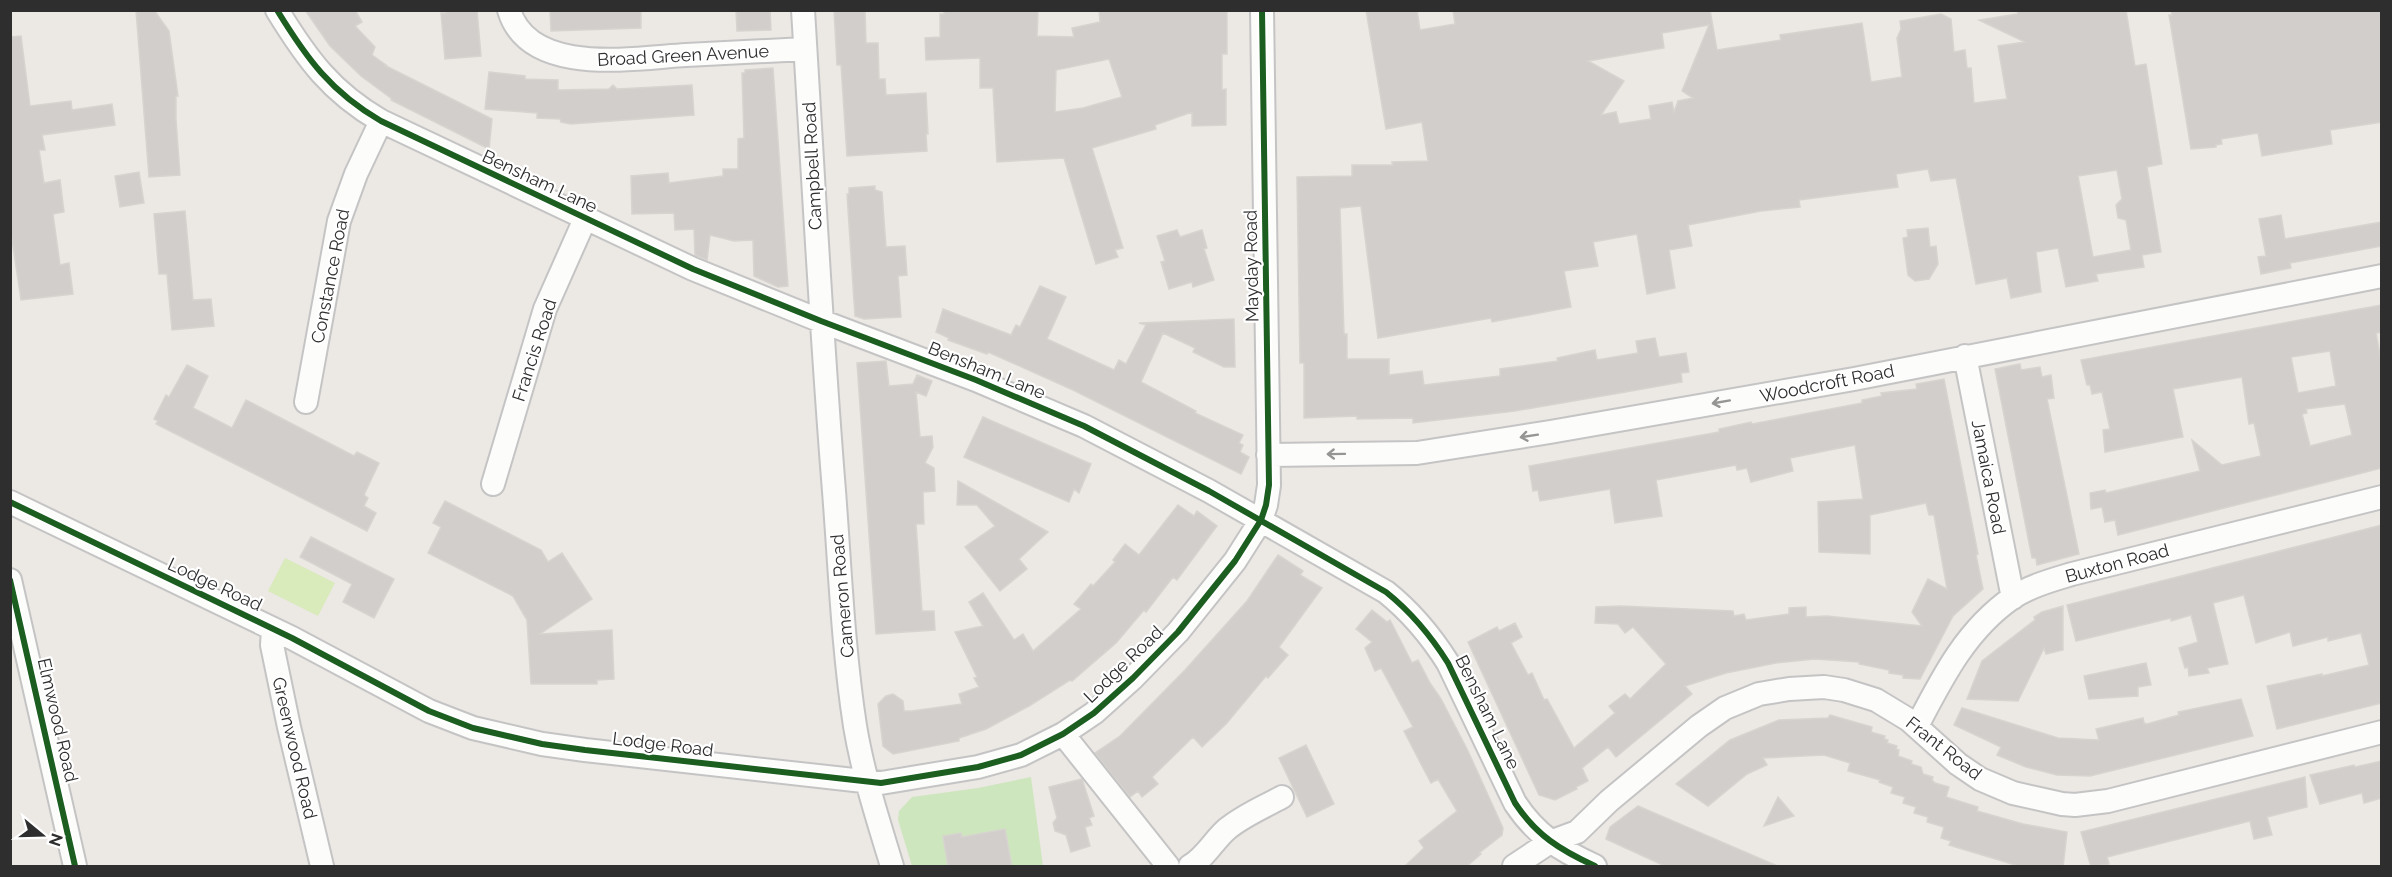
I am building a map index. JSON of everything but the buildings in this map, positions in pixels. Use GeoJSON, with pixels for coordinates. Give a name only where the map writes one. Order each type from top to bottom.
{"type":"FeatureCollection","features":[{"type":"Feature","properties":{"kind":"street","name":"Bensham Lane"},"geometry":{"type":"LineString","coordinates":[[277,10],[315,68],[350,102],[381,121],[702,273],[1045,409],[1140,454],[1372,583],[1406,609],[1440,649],[1515,803],[1526,820],[1550,842],[1595,867]]}},
{"type":"Feature","properties":{"kind":"street","name":"Broad Green Avenue"},"geometry":{"type":"LineString","coordinates":[[509,10],[519,31],[531,42],[552,52],[579,58],[612,60],[805,49]]}},
{"type":"Feature","properties":{"kind":"street","name":"Campbell Road"},"geometry":{"type":"LineString","coordinates":[[803,10],[821,321]]}},
{"type":"Feature","properties":{"kind":"street","name":"Mayday Road"},"geometry":{"type":"LineString","coordinates":[[1261,520],[1269,492],[1262,10]]}},
{"type":"Feature","properties":{"kind":"street","name":"Constance Road"},"geometry":{"type":"LineString","coordinates":[[306,402],[339,221],[345,199],[381,121]]}},
{"type":"Feature","properties":{"kind":"street","name":"Francis Road"},"geometry":{"type":"LineString","coordinates":[[493,484],[545,309],[585,219]]}},
{"type":"Feature","properties":{"kind":"street","name":"Woodcroft Road"},"geometry":{"type":"LineString","coordinates":[[1268,455],[1417,453],[1550,432],[1854,379],[2382,276]]}},
{"type":"Feature","properties":{"kind":"street","name":"Cameron Road"},"geometry":{"type":"LineString","coordinates":[[821,321],[848,666],[855,727],[867,781],[892,867]]}},
{"type":"Feature","properties":{"kind":"street","name":"Jamaica Road"},"geometry":{"type":"LineString","coordinates":[[1965,356],[2013,598]]}},
{"type":"Feature","properties":{"kind":"street","name":"Buxton Road"},"geometry":{"type":"LineString","coordinates":[[1917,726],[1957,653],[1988,619],[2013,598],[2041,584],[2072,574],[2382,497]]}},
{"type":"Feature","properties":{"kind":"street","name":"Lodge Road"},"geometry":{"type":"LineString","coordinates":[[10,502],[273,629],[429,711],[473,728],[585,750],[880,783],[978,767],[1021,755],[1063,734],[1094,713],[1178,632],[1238,557],[1261,520]]}},
{"type":"Feature","properties":{"kind":"street","name":"Elmwood Road"},"geometry":{"type":"LineString","coordinates":[[10,580],[75,867]]}},
{"type":"Feature","properties":{"kind":"street","name":"Greenwood Road"},"geometry":{"type":"LineString","coordinates":[[273,629],[272,645],[322,867]]}},
{"type":"Feature","properties":{"kind":"street","name":"Frant Road"},"geometry":{"type":"LineString","coordinates":[[1514,867],[1550,842],[1577,832],[1609,801],[1713,716],[1725,708],[1759,694],[1805,687],[1844,690],[1887,706],[1917,726],[1958,764],[1992,784],[2044,802],[2075,805],[2119,798],[2382,732]]}},
{"type":"Feature","properties":{"kind":"street"},"geometry":{"type":"LineString","coordinates":[[1063,734],[1168,867]]}},
{"type":"Feature","properties":{"kind":"street"},"geometry":{"type":"LineString","coordinates":[[1190,867],[1203,856],[1225,830],[1240,819],[1282,797]]}},
{"type":"Feature","properties":{"kind":"green space"},"geometry":{"type":"Polygon","coordinates":[[[285,558],[335,583],[318,616],[268,591],[285,558]]]}},
{"type":"Feature","properties":{"kind":"green space"},"geometry":{"type":"Polygon","coordinates":[[[1031,777],[1043,866],[1012,866],[1005,829],[987,832],[988,840],[964,845],[961,833],[944,836],[948,866],[912,866],[898,820],[899,811],[912,797],[978,788],[1031,777]]]}},
{"type":"Feature","properties":{"kind":"cycle path"},"geometry":{"type":"LineString","coordinates":[[277,10],[310,59],[334,86],[363,110],[381,121],[693,269],[976,380],[1084,426],[1209,491],[1386,592],[1420,625],[1448,663],[1515,803],[1523,814],[1540,833],[1571,854],[1595,866]]}},
{"type":"Feature","properties":{"kind":"cycle path"},"geometry":{"type":"LineString","coordinates":[[10,502],[292,638],[429,711],[473,728],[542,744],[585,750],[881,783],[978,767],[1021,755],[1063,734],[1094,713],[1133,678],[1178,632],[1235,561],[1261,520],[1266,505],[1269,485],[1262,10]]}},
{"type":"Feature","properties":{"kind":"cycle path"},"geometry":{"type":"LineString","coordinates":[[10,580],[75,866]]}}]}
